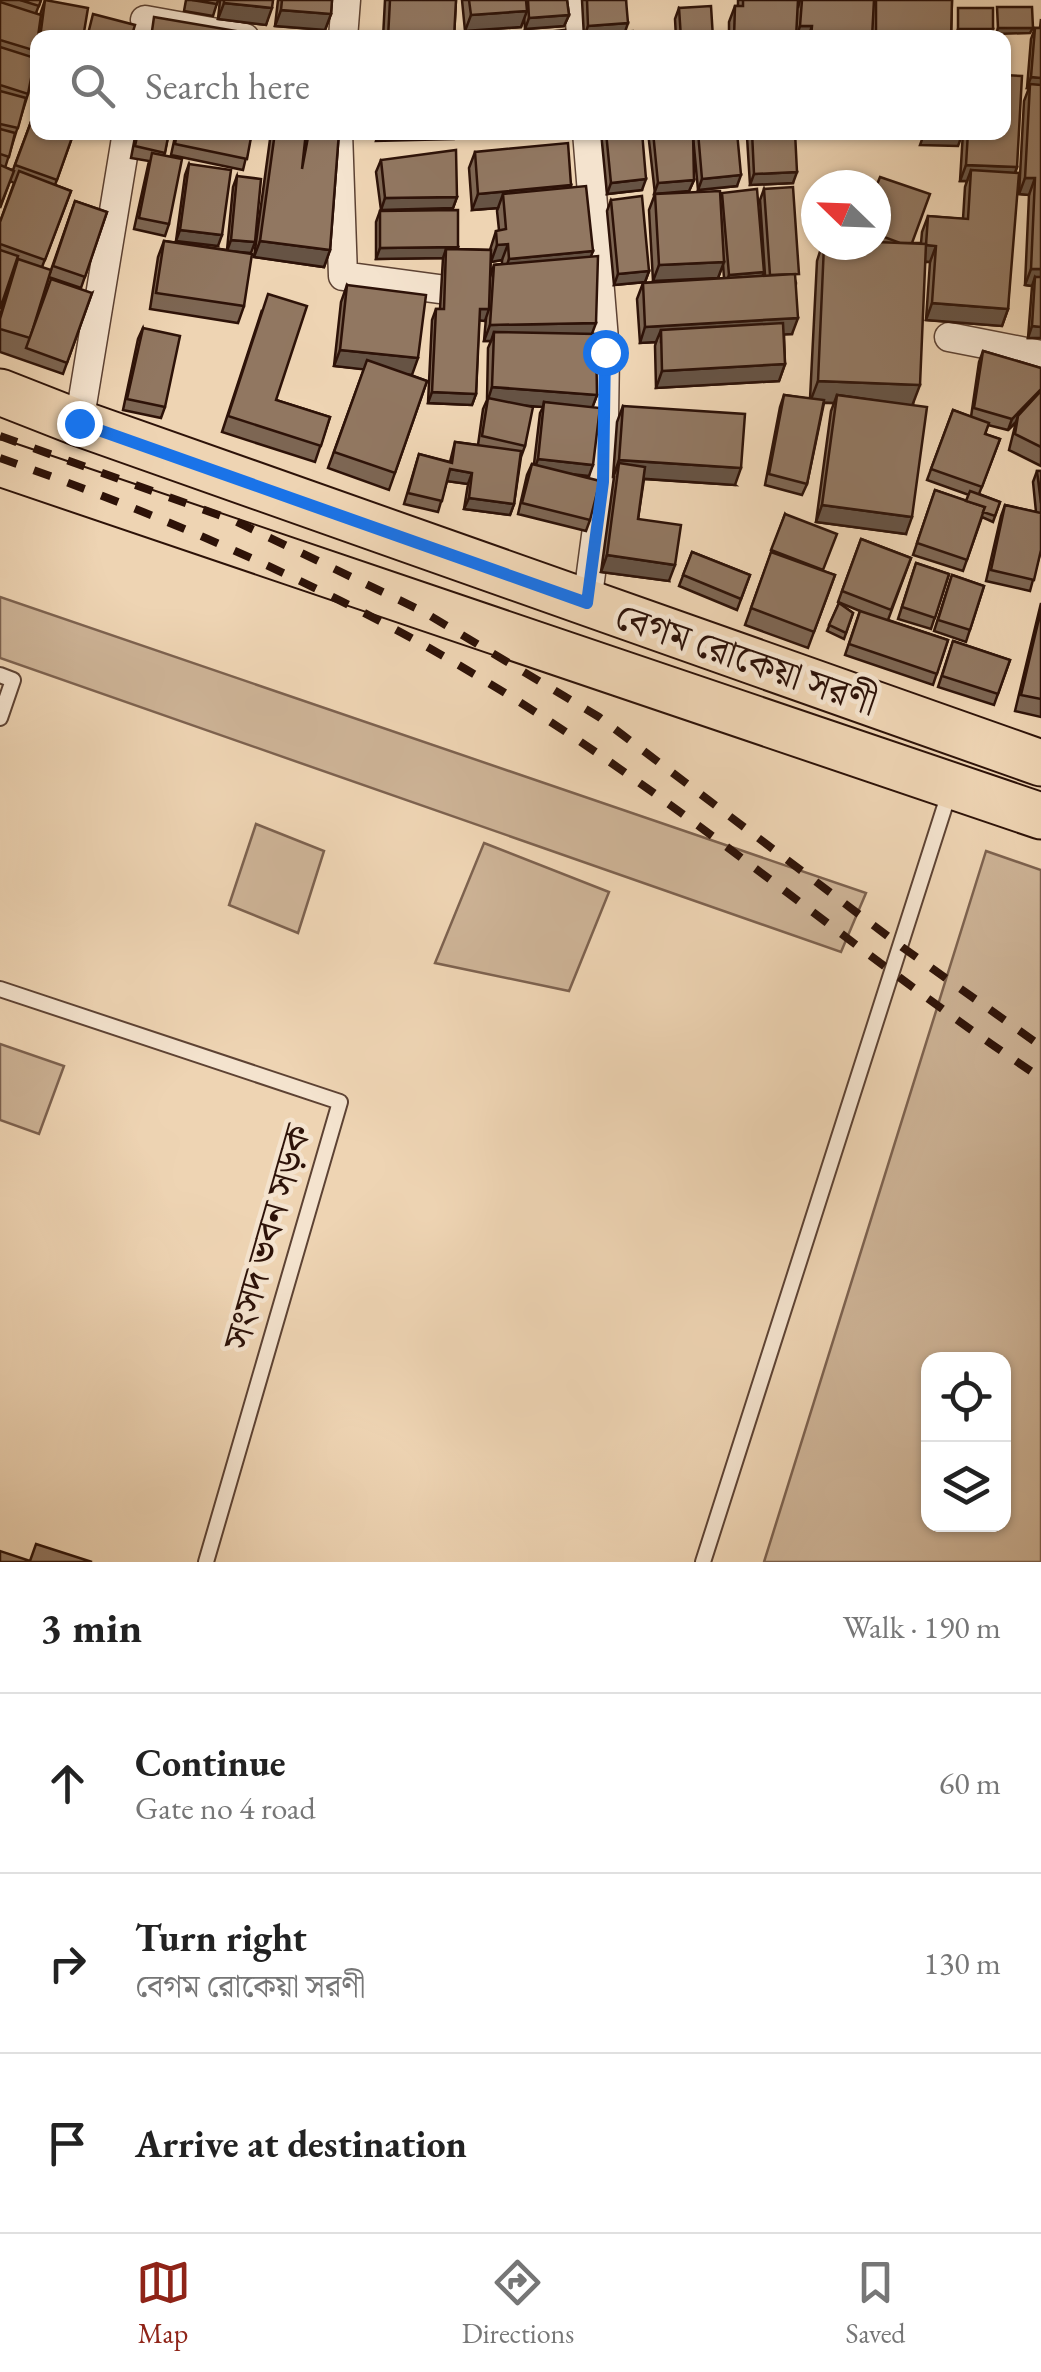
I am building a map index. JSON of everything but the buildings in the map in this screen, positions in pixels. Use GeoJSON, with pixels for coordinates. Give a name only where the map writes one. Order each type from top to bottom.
{"type":"FeatureCollection","features":[{"type":"Feature","properties":{"kind":"main road","name":"বেগম রোকেয়া সরণী"},"geometry":{"type":"LineString","coordinates":[[0,392],[1041,762]]}},
{"type":"Feature","properties":{"kind":"main road","name":"বেগম রোকেয়া সরণী"},"geometry":{"type":"LineString","coordinates":[[0,463],[1041,816]]}},
{"type":"Feature","properties":{"kind":"street"},"geometry":{"type":"LineString","coordinates":[[344,30],[346,0]]}},
{"type":"Feature","properties":{"kind":"street"},"geometry":{"type":"LineString","coordinates":[[578,0],[580,30]]}},
{"type":"Feature","properties":{"kind":"street"},"geometry":{"type":"LineString","coordinates":[[145,19],[203,30]]}},
{"type":"Feature","properties":{"kind":"street"},"geometry":{"type":"LineString","coordinates":[[79,423],[126,140]]}},
{"type":"Feature","properties":{"kind":"street"},"geometry":{"type":"LineString","coordinates":[[338,140],[343,276],[440,289]]}},
{"type":"Feature","properties":{"kind":"street"},"geometry":{"type":"LineString","coordinates":[[587,603],[603,482],[605,352],[588,140]]}},
{"type":"Feature","properties":{"kind":"street"},"geometry":{"type":"LineString","coordinates":[[950,337],[1041,355]]}},
{"type":"Feature","properties":{"kind":"lane"},"geometry":{"type":"LineString","coordinates":[[0,676],[13,680],[0,718]]}},
{"type":"Feature","properties":{"kind":"lane"},"geometry":{"type":"LineString","coordinates":[[703,1562],[952,784]]}},
{"type":"Feature","properties":{"kind":"lane","name":"সংসদ ভবন সড়ক"},"geometry":{"type":"LineString","coordinates":[[0,989],[340,1102],[206,1562]]}},
{"type":"Feature","properties":{"kind":"shaded area"},"geometry":{"type":"Polygon","coordinates":[[[0,597],[866,893],[841,952],[0,658],[0,597]]]}},
{"type":"Feature","properties":{"kind":"shaded area"},"geometry":{"type":"Polygon","coordinates":[[[256,824],[324,851],[298,933],[229,905],[256,824]]]}},
{"type":"Feature","properties":{"kind":"shaded area"},"geometry":{"type":"Polygon","coordinates":[[[484,843],[609,892],[569,991],[435,963],[484,843]]]}},
{"type":"Feature","properties":{"kind":"shaded area"},"geometry":{"type":"Polygon","coordinates":[[[986,851],[1041,870],[1041,1562],[764,1562],[986,851]]]}},
{"type":"Feature","properties":{"kind":"shaded area"},"geometry":{"type":"Polygon","coordinates":[[[0,1044],[64,1066],[39,1134],[0,1120],[0,1044]]]}},
{"type":"Feature","properties":{"kind":"railway"},"geometry":{"type":"LineString","coordinates":[[0,436],[235,521],[422,611],[599,717],[902,947],[1041,1046]]}},
{"type":"Feature","properties":{"kind":"railway"},"geometry":{"type":"LineString","coordinates":[[0,458],[249,557],[370,616],[487,682],[559,727],[698,825],[1041,1078]]}},
{"type":"Feature","properties":{"kind":"route"},"geometry":{"type":"LineString","coordinates":[[79,423],[587,603],[603,482],[605,352]]}}]}
